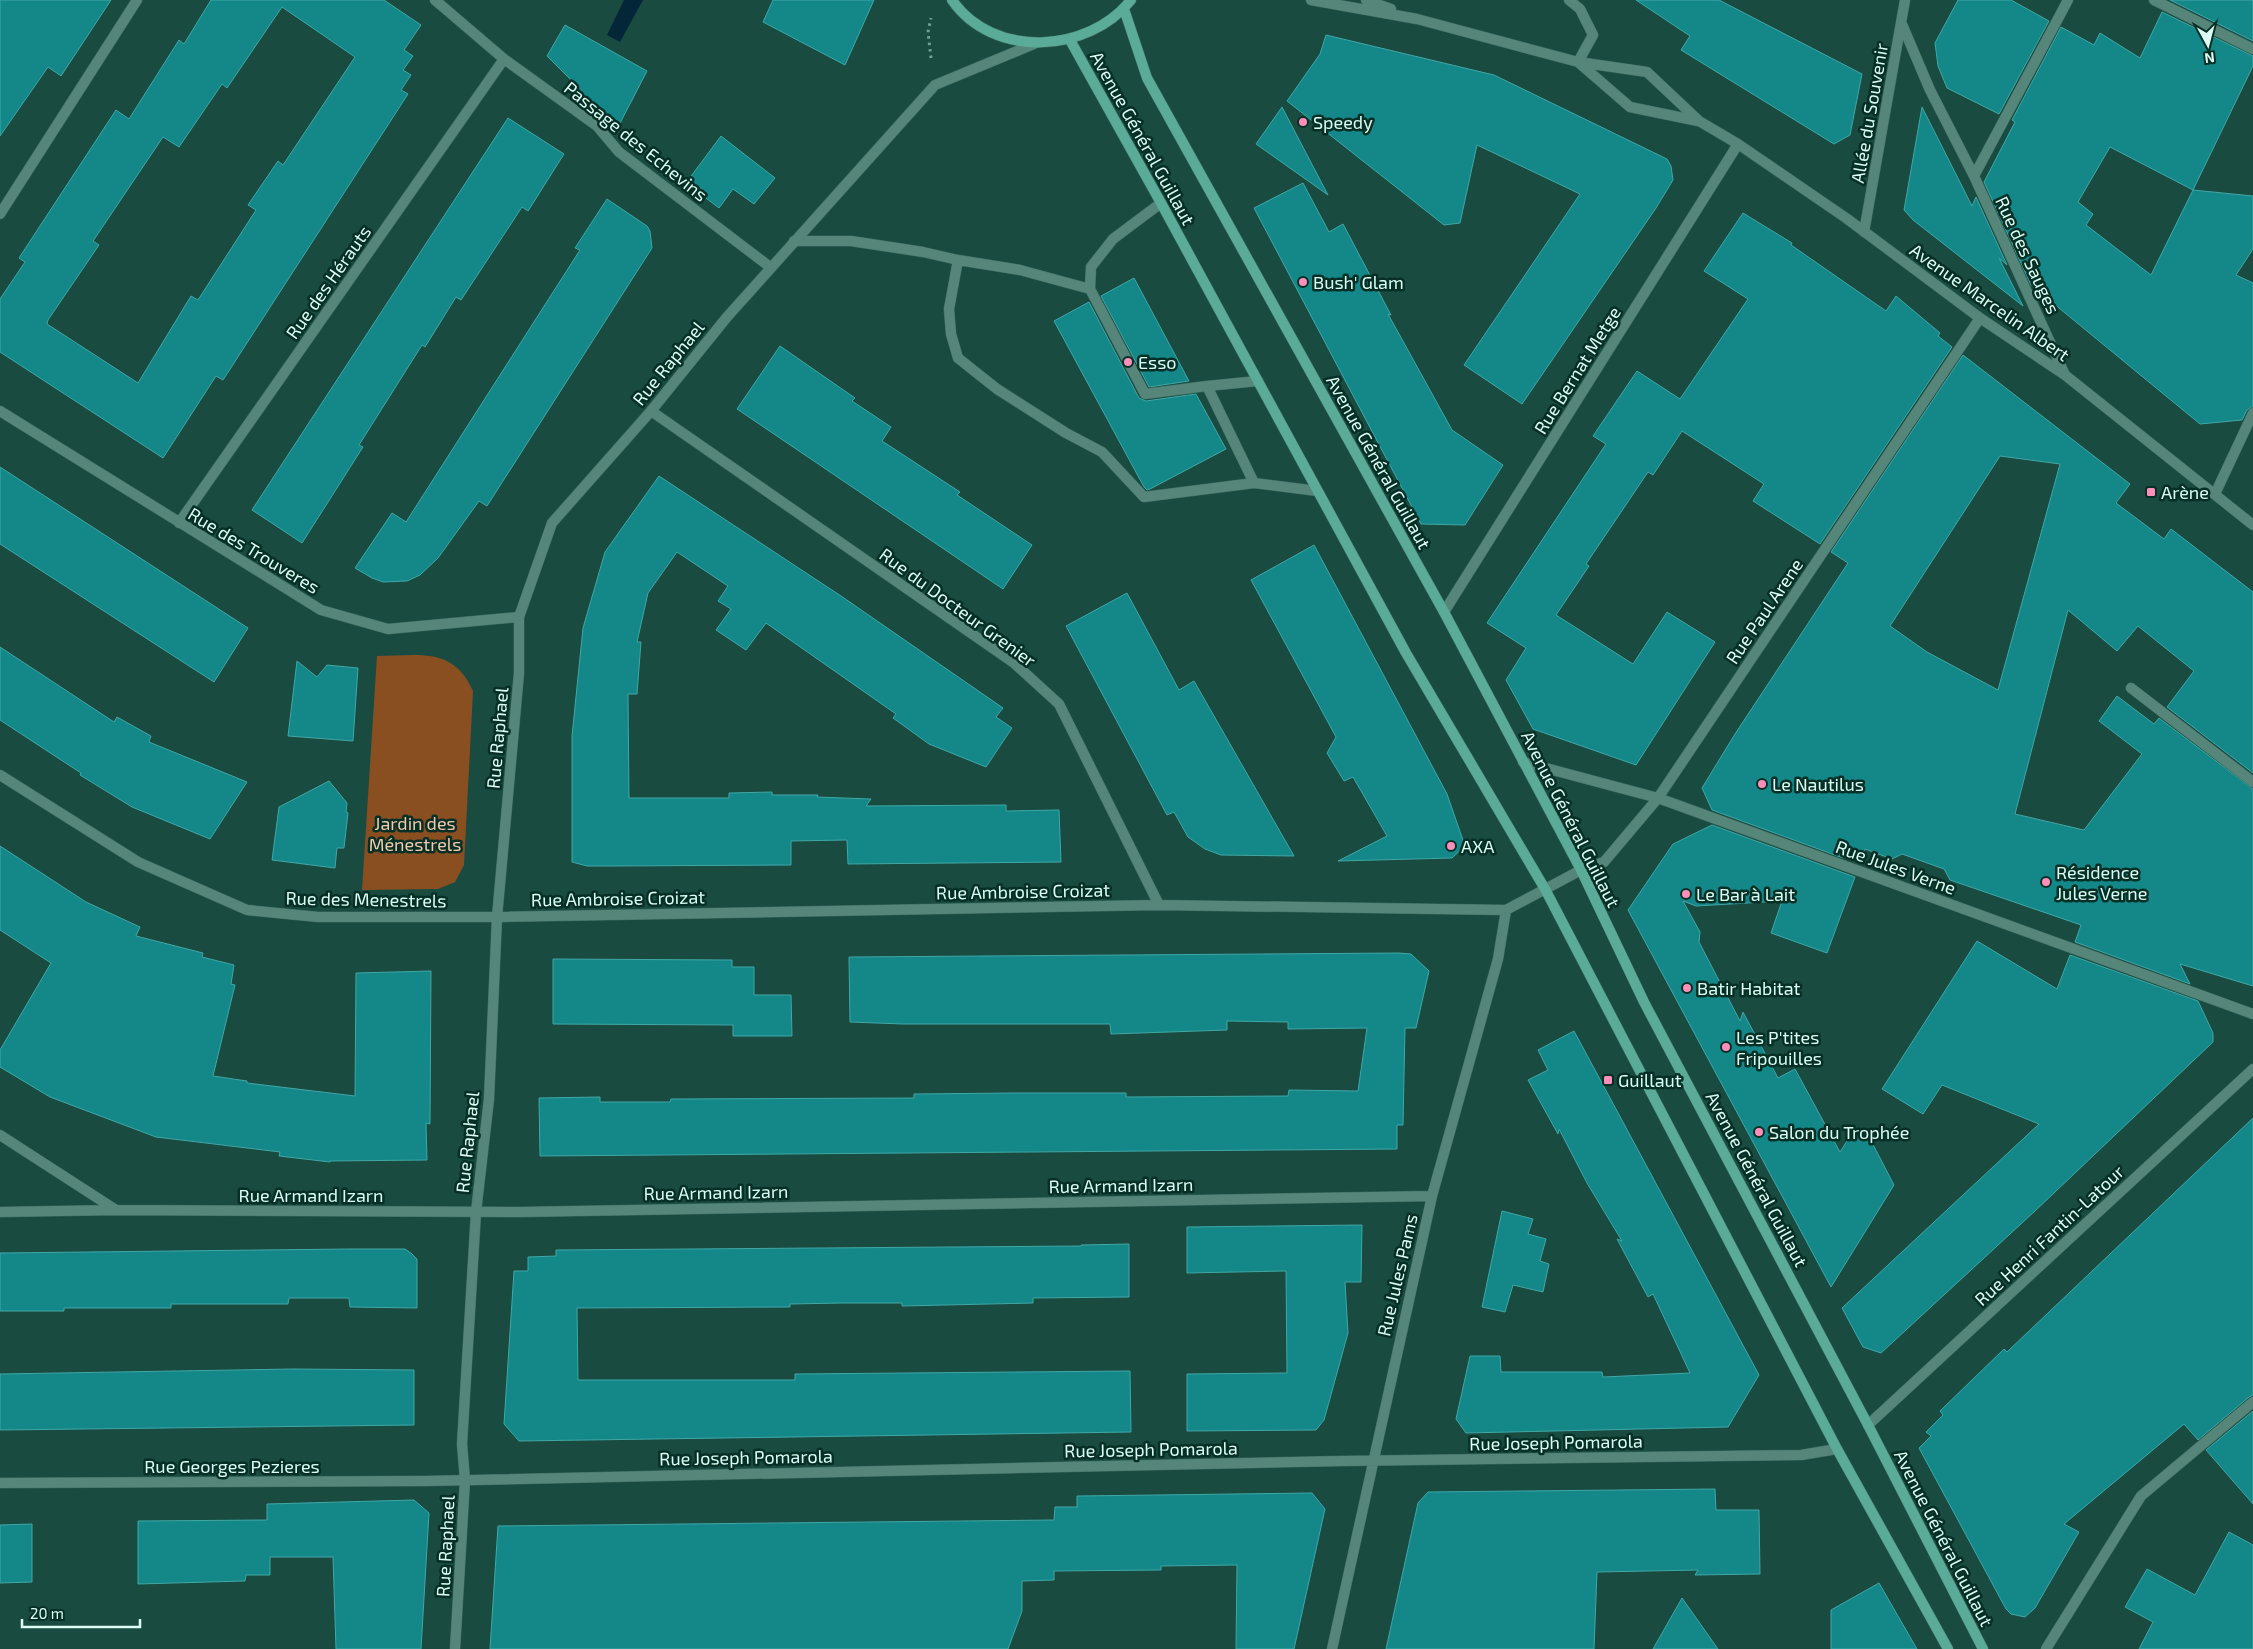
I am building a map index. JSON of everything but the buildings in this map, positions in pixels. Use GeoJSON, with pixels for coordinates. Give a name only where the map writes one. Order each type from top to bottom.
{"type":"FeatureCollection","features":[{"type":"Feature","properties":{"kind":"main road"},"geometry":{"type":"LineString","coordinates":[[952,0],[957,7],[980,25],[1005,38],[1034,44],[1070,40],[1099,28],[1124,9],[1131,0]]}},
{"type":"Feature","properties":{"kind":"main road","name":"Avenue Général Guillaut"},"geometry":{"type":"LineString","coordinates":[[1124,9],[1147,78],[1444,612],[1581,870],[1644,1002],[1868,1425],[1983,1649]]}},
{"type":"Feature","properties":{"kind":"main road","name":"Avenue Général Guillaut"},"geometry":{"type":"LineString","coordinates":[[1070,40],[1406,653],[1545,889],[1837,1448],[1948,1649]]}},
{"type":"Feature","properties":{"kind":"street"},"geometry":{"type":"LineString","coordinates":[[0,214],[137,0]]}},
{"type":"Feature","properties":{"kind":"street","name":"Passage des Echevins"},"geometry":{"type":"LineString","coordinates":[[435,0],[504,59],[597,126],[619,152],[770,267]]}},
{"type":"Feature","properties":{"kind":"street","name":"Avenue Marcelin Albert"},"geometry":{"type":"LineString","coordinates":[[1311,0],[1417,19],[1578,62],[1647,72],[1699,121],[1738,144],[1864,232],[1980,318],[2065,375],[2253,524]]}},
{"type":"Feature","properties":{"kind":"street","name":"Avenue Marcelin Albert"},"geometry":{"type":"LineString","coordinates":[[1366,0],[1417,19]]}},
{"type":"Feature","properties":{"kind":"street"},"geometry":{"type":"LineString","coordinates":[[1569,0],[1580,9],[1593,35],[1578,62]]}},
{"type":"Feature","properties":{"kind":"street","name":"Allée du Souvenir"},"geometry":{"type":"LineString","coordinates":[[1864,232],[1905,0]]}},
{"type":"Feature","properties":{"kind":"street"},"geometry":{"type":"LineString","coordinates":[[1974,176],[2068,0]]}},
{"type":"Feature","properties":{"kind":"street"},"geometry":{"type":"LineString","coordinates":[[2154,0],[2253,49]]}},
{"type":"Feature","properties":{"kind":"street","name":"Rue des Sauges"},"geometry":{"type":"LineString","coordinates":[[1901,22],[1930,90],[1974,176],[2065,375]]}},
{"type":"Feature","properties":{"kind":"street","name":"Rue Raphael"},"geometry":{"type":"LineString","coordinates":[[455,1649],[465,1480],[462,1444],[476,1212],[489,1099],[497,916],[519,673],[519,617],[552,523],[651,411],[770,267],[935,85],[1034,44]]}},
{"type":"Feature","properties":{"kind":"street","name":"Rue des Hérauts"},"geometry":{"type":"LineString","coordinates":[[179,523],[504,59]]}},
{"type":"Feature","properties":{"kind":"street","name":"Avenue Marcelin Albert"},"geometry":{"type":"LineString","coordinates":[[1578,62],[1630,107],[1699,121]]}},
{"type":"Feature","properties":{"kind":"street","name":"Rue Bernat Metge"},"geometry":{"type":"LineString","coordinates":[[1444,612],[1738,144]]}},
{"type":"Feature","properties":{"kind":"street"},"geometry":{"type":"LineString","coordinates":[[1161,203],[1113,239],[1091,267],[1090,289],[1145,394],[1258,381]]}},
{"type":"Feature","properties":{"kind":"street"},"geometry":{"type":"LineString","coordinates":[[794,241],[851,241],[923,252],[1020,270],[1090,289]]}},
{"type":"Feature","properties":{"kind":"street"},"geometry":{"type":"LineString","coordinates":[[958,260],[948,309],[951,334],[958,358],[997,389],[1066,433],[1102,452],[1144,497],[1254,483],[1318,491]]}},
{"type":"Feature","properties":{"kind":"street","name":"Rue Paul Arene"},"geometry":{"type":"LineString","coordinates":[[1545,889],[1581,870],[1604,862],[1658,798],[1980,318]]}},
{"type":"Feature","properties":{"kind":"street"},"geometry":{"type":"LineString","coordinates":[[1207,386],[1254,483]]}},
{"type":"Feature","properties":{"kind":"street","name":"Rue des Trouveres"},"geometry":{"type":"LineString","coordinates":[[0,411],[321,610],[388,629],[519,617]]}},
{"type":"Feature","properties":{"kind":"street","name":"Rue du Docteur Grenier"},"geometry":{"type":"LineString","coordinates":[[651,411],[1014,663],[1059,704],[1159,905]]}},
{"type":"Feature","properties":{"kind":"street"},"geometry":{"type":"LineString","coordinates":[[2215,494],[2253,413]]}},
{"type":"Feature","properties":{"kind":"street"},"geometry":{"type":"LineString","coordinates":[[2131,688],[2253,782]]}},
{"type":"Feature","properties":{"kind":"street","name":"Rue Jules Verne"},"geometry":{"type":"LineString","coordinates":[[1523,762],[1658,798],[2253,1014]]}},
{"type":"Feature","properties":{"kind":"street","name":"Rue des Menestrels"},"geometry":{"type":"LineString","coordinates":[[0,775],[138,862],[247,910],[318,917],[497,916]]}},
{"type":"Feature","properties":{"kind":"street","name":"Rue Ambroise Croizat"},"geometry":{"type":"LineString","coordinates":[[497,916],[1159,905],[1506,910],[1545,889]]}},
{"type":"Feature","properties":{"kind":"street","name":"Rue Jules Pams"},"geometry":{"type":"LineString","coordinates":[[1332,1649],[1432,1196],[1498,959],[1506,910]]}},
{"type":"Feature","properties":{"kind":"street","name":"Rue Henri Fantin-Latour"},"geometry":{"type":"LineString","coordinates":[[1868,1425],[2253,1069]]}},
{"type":"Feature","properties":{"kind":"street"},"geometry":{"type":"LineString","coordinates":[[0,1135],[116,1210]]}},
{"type":"Feature","properties":{"kind":"street","name":"Rue Armand Izarn"},"geometry":{"type":"LineString","coordinates":[[0,1212],[116,1210],[476,1212],[1432,1196]]}},
{"type":"Feature","properties":{"kind":"street"},"geometry":{"type":"LineString","coordinates":[[2046,1649],[2141,1496],[2253,1402]]}},
{"type":"Feature","properties":{"kind":"street","name":"Rue Joseph Pomarola"},"geometry":{"type":"LineString","coordinates":[[465,1480],[1372,1461],[1801,1455],[1837,1448]]}},
{"type":"Feature","properties":{"kind":"street","name":"Rue Georges Pezieres"},"geometry":{"type":"LineString","coordinates":[[0,1483],[465,1480]]}},
{"type":"Feature","properties":{"kind":"path"},"geometry":{"type":"LineString","coordinates":[[932,16],[928,32],[935,85]]}},
{"type":"Feature","properties":{"kind":"green space","name":"Jardin des Ménestrels"},"geometry":{"type":"Polygon","coordinates":[[[421,655],[445,660],[465,677],[473,691],[464,865],[455,882],[438,889],[362,890],[377,656],[421,655]]]}},
{"type":"Feature","properties":{"kind":"water"},"geometry":{"type":"Polygon","coordinates":[[[624,0],[643,0],[620,42],[607,35],[624,0]]]}},
{"type":"Feature","properties":{"kind":"place","name":"Speedy"},"geometry":{"type":"Point","coordinates":[1303,122]}},
{"type":"Feature","properties":{"kind":"place","name":"Bush' Glam"},"geometry":{"type":"Point","coordinates":[1303,282]}},
{"type":"Feature","properties":{"kind":"place","name":"Esso"},"geometry":{"type":"Point","coordinates":[1128,362]}},
{"type":"Feature","properties":{"kind":"place","name":"Arène"},"geometry":{"type":"Point","coordinates":[2151,492]}},
{"type":"Feature","properties":{"kind":"place","name":"Le Nautilus"},"geometry":{"type":"Point","coordinates":[1762,784]}},
{"type":"Feature","properties":{"kind":"place","name":"AXA"},"geometry":{"type":"Point","coordinates":[1451,846]}},
{"type":"Feature","properties":{"kind":"place","name":"Résidence Jules Verne"},"geometry":{"type":"Point","coordinates":[2046,882]}},
{"type":"Feature","properties":{"kind":"place","name":"Le Bar à Lait"},"geometry":{"type":"Point","coordinates":[1686,894]}},
{"type":"Feature","properties":{"kind":"place","name":"Batir Habitat"},"geometry":{"type":"Point","coordinates":[1687,988]}},
{"type":"Feature","properties":{"kind":"place","name":"Les P'tites Fripouilles"},"geometry":{"type":"Point","coordinates":[1726,1047]}},
{"type":"Feature","properties":{"kind":"place","name":"Guillaut"},"geometry":{"type":"Point","coordinates":[1608,1080]}},
{"type":"Feature","properties":{"kind":"place","name":"Salon du Trophée"},"geometry":{"type":"Point","coordinates":[1759,1132]}}]}
